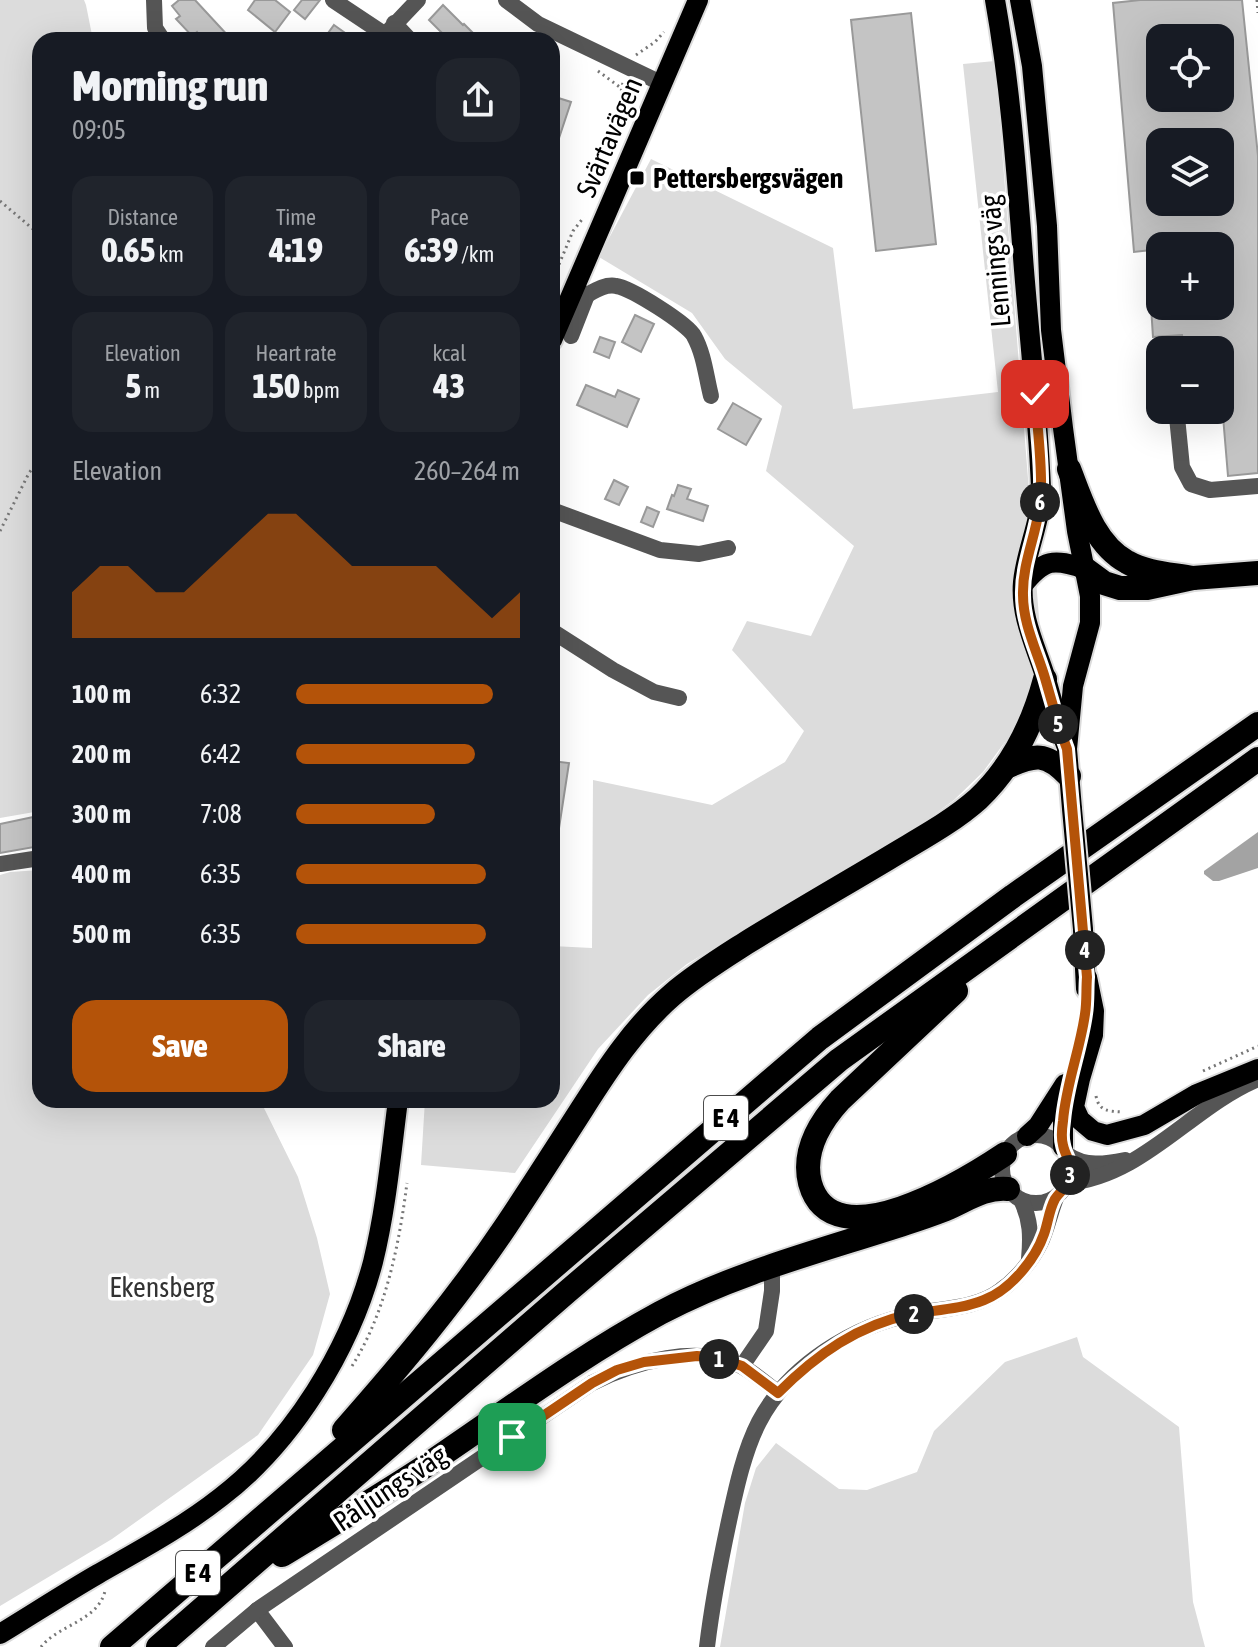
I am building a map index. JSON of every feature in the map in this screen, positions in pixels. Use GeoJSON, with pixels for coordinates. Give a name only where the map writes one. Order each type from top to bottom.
{"type":"FeatureCollection","features":[{"type":"Feature","properties":{"kind":"highway"},"geometry":{"type":"LineString","coordinates":[[1069,469],[1088,516],[1105,546],[1128,563],[1160,573],[1193,578]]}},
{"type":"Feature","properties":{"kind":"highway"},"geometry":{"type":"LineString","coordinates":[[1085,569],[1104,583],[1120,588],[1147,588],[1193,578],[1258,573]]}},
{"type":"Feature","properties":{"kind":"highway"},"geometry":{"type":"LineString","coordinates":[[283,1499],[447,1310],[508,1224],[615,1058],[644,1023],[670,996],[700,972],[959,815],[980,797],[1006,767],[1022,740],[1035,714],[1045,679]]}},
{"type":"Feature","properties":{"kind":"highway","name":"E 4"},"geometry":{"type":"LineString","coordinates":[[112,1647],[820,1038],[1013,896],[1258,724]]}},
{"type":"Feature","properties":{"kind":"highway"},"geometry":{"type":"LineString","coordinates":[[1006,767],[1031,758],[1044,758],[1056,762],[1069,776]]}},
{"type":"Feature","properties":{"kind":"highway","name":"E 4"},"geometry":{"type":"LineString","coordinates":[[158,1647],[839,1060],[1258,759]]}},
{"type":"Feature","properties":{"kind":"highway"},"geometry":{"type":"LineString","coordinates":[[1005,1154],[972,1176],[920,1200],[856,1218],[832,1212],[822,1205],[815,1195],[808,1164],[813,1140],[840,1100],[1031,921]]}},
{"type":"Feature","properties":{"kind":"highway"},"geometry":{"type":"LineString","coordinates":[[218,1595],[419,1470],[544,1385],[661,1312],[705,1291],[911,1222],[982,1191],[997,1188],[1014,1195]]}},
{"type":"Feature","properties":{"kind":"main road","name":"Svärtavägen"},"geometry":{"type":"LineString","coordinates":[[562,338],[698,0]]}},
{"type":"Feature","properties":{"kind":"main road","name":"Lennings väg"},"geometry":{"type":"LineString","coordinates":[[995,0],[1015,170],[1041,492],[1023,598],[1026,620],[1067,749]]}},
{"type":"Feature","properties":{"kind":"main road","name":"Lennings väg"},"geometry":{"type":"LineString","coordinates":[[1020,0],[1032,66],[1047,226],[1051,330],[1090,596],[1090,623],[1073,686],[1067,749]]}},
{"type":"Feature","properties":{"kind":"main road"},"geometry":{"type":"LineString","coordinates":[[1023,585],[1038,567],[1050,563],[1068,563],[1085,569]]}},
{"type":"Feature","properties":{"kind":"main road"},"geometry":{"type":"LineString","coordinates":[[1067,749],[1087,977],[1094,1011],[1093,1035],[1074,1107],[1080,1120],[1093,1131],[1107,1135],[1144,1125],[1197,1094],[1258,1069]]}},
{"type":"Feature","properties":{"kind":"main road"},"geometry":{"type":"LineString","coordinates":[[1065,1151],[1063,1118],[1085,1012],[1087,977]]}},
{"type":"Feature","properties":{"kind":"main road"},"geometry":{"type":"LineString","coordinates":[[1027,1136],[1038,1126],[1071,1074]]}},
{"type":"Feature","properties":{"kind":"main road"},"geometry":{"type":"LineString","coordinates":[[0,1634],[173,1531],[222,1496],[262,1460],[303,1411],[339,1348],[358,1307],[373,1262],[383,1216],[397,1108]]}},
{"type":"Feature","properties":{"kind":"street"},"geometry":{"type":"LineString","coordinates":[[154,0],[158,32]]}},
{"type":"Feature","properties":{"kind":"street"},"geometry":{"type":"LineString","coordinates":[[333,0],[386,32],[418,0]]}},
{"type":"Feature","properties":{"kind":"street"},"geometry":{"type":"LineString","coordinates":[[506,0],[538,24],[555,32]]}},
{"type":"Feature","properties":{"kind":"street"},"geometry":{"type":"LineString","coordinates":[[560,35],[663,84]]}},
{"type":"Feature","properties":{"kind":"street"},"geometry":{"type":"LineString","coordinates":[[580,292],[617,286],[641,297],[693,332],[702,354],[711,396]]}},
{"type":"Feature","properties":{"kind":"street"},"geometry":{"type":"LineString","coordinates":[[1178,424],[1182,467],[1191,484],[1210,490],[1258,486]]}},
{"type":"Feature","properties":{"kind":"street"},"geometry":{"type":"LineString","coordinates":[[560,513],[660,550],[699,554],[728,548]]}},
{"type":"Feature","properties":{"kind":"street"},"geometry":{"type":"LineString","coordinates":[[560,636],[654,692],[679,698]]}},
{"type":"Feature","properties":{"kind":"street"},"geometry":{"type":"LineString","coordinates":[[0,864],[32,859]]}},
{"type":"Feature","properties":{"kind":"street"},"geometry":{"type":"LineString","coordinates":[[1068,1183],[1108,1175],[1139,1157],[1226,1095],[1258,1079]]}},
{"type":"Feature","properties":{"kind":"street"},"geometry":{"type":"LineString","coordinates":[[1029,1260],[1030,1227],[1027,1213],[1002,1172],[1005,1154],[1011,1146],[1027,1136],[1046,1136],[1077,1162],[1101,1164],[1139,1157]]}},
{"type":"Feature","properties":{"kind":"street"},"geometry":{"type":"LineString","coordinates":[[707,1647],[723,1547],[743,1466],[759,1422],[778,1393],[823,1352],[843,1339],[887,1319],[970,1305],[986,1300],[1003,1289],[1039,1246],[1056,1198],[1068,1183],[1071,1164],[1065,1151]]}},
{"type":"Feature","properties":{"kind":"street"},"geometry":{"type":"LineString","coordinates":[[1014,1195],[1039,1204],[1056,1198]]}},
{"type":"Feature","properties":{"kind":"street"},"geometry":{"type":"LineString","coordinates":[[742,1366],[766,1331],[772,1267]]}},
{"type":"Feature","properties":{"kind":"street","name":"Påljungs väg"},"geometry":{"type":"LineString","coordinates":[[213,1647],[257,1610],[592,1383],[617,1370],[644,1362],[697,1356],[718,1358],[742,1366],[778,1393]]}},
{"type":"Feature","properties":{"kind":"street"},"geometry":{"type":"LineString","coordinates":[[257,1610],[285,1647]]}},
{"type":"Feature","properties":{"kind":"path"},"geometry":{"type":"LineString","coordinates":[[1257,0],[1258,13]]}},
{"type":"Feature","properties":{"kind":"path"},"geometry":{"type":"LineString","coordinates":[[623,129],[626,121],[621,88],[632,59],[655,42],[669,26]]}},
{"type":"Feature","properties":{"kind":"path"},"geometry":{"type":"LineString","coordinates":[[0,201],[32,228]]}},
{"type":"Feature","properties":{"kind":"path"},"geometry":{"type":"LineString","coordinates":[[560,262],[573,231],[591,208]]}},
{"type":"Feature","properties":{"kind":"path"},"geometry":{"type":"LineString","coordinates":[[0,531],[32,469]]}},
{"type":"Feature","properties":{"kind":"path"},"geometry":{"type":"LineString","coordinates":[[1194,1076],[1258,1046]]}},
{"type":"Feature","properties":{"kind":"path"},"geometry":{"type":"LineString","coordinates":[[1095,1092],[1103,1110],[1127,1113]]}},
{"type":"Feature","properties":{"kind":"path"},"geometry":{"type":"LineString","coordinates":[[41,1647],[54,1634],[96,1609],[105,1595],[107,1580]]}},
{"type":"Feature","properties":{"kind":"green space"},"geometry":{"type":"Polygon","coordinates":[[[0,0],[84,0],[91,32],[32,32],[32,812],[0,818],[0,0]]]}},
{"type":"Feature","properties":{"kind":"green space"},"geometry":{"type":"Polygon","coordinates":[[[995,61],[1041,643],[1018,724],[983,772],[954,800],[924,822],[687,964],[648,995],[598,1049],[560,1106],[560,946],[592,948],[593,780],[712,805],[785,762],[804,731],[732,650],[747,621],[811,636],[854,546],[766,471],[782,406],[725,359],[692,313],[599,257],[651,159],[833,248],[853,409],[998,392],[963,64],[995,61]]]}},
{"type":"Feature","properties":{"kind":"green space","name":"Ekensberg"},"geometry":{"type":"Polygon","coordinates":[[[32,871],[32,1108],[264,1108],[298,1177],[330,1294],[313,1355],[258,1435],[112,1539],[0,1606],[0,875],[32,871]]]}},
{"type":"Feature","properties":{"kind":"green space"},"geometry":{"type":"Polygon","coordinates":[[[425,1108],[559,1108],[515,1173],[421,1165],[425,1108]]]}},
{"type":"Feature","properties":{"kind":"green space"},"geometry":{"type":"Polygon","coordinates":[[[1077,1337],[1083,1357],[1179,1427],[1193,1602],[1205,1647],[720,1647],[745,1503],[756,1468],[776,1443],[839,1489],[867,1490],[917,1472],[934,1431],[1005,1362],[1077,1337]]]}},
{"type":"Feature","properties":{"kind":"shaded area"},"geometry":{"type":"Polygon","coordinates":[[[1258,832],[1258,868],[1219,881],[1213,881],[1204,874],[1204,871],[1258,832]]]}},
{"type":"Feature","properties":{"kind":"building"},"geometry":{"type":"Polygon","coordinates":[[[179,0],[195,0],[225,32],[188,32],[176,19],[180,16],[172,6],[179,0]]]}},
{"type":"Feature","properties":{"kind":"building"},"geometry":{"type":"Polygon","coordinates":[[[255,0],[275,0],[290,12],[275,32],[248,10],[255,0]]]}},
{"type":"Feature","properties":{"kind":"building"},"geometry":{"type":"Polygon","coordinates":[[[302,0],[320,0],[305,19],[294,10],[302,0]]]}},
{"type":"Feature","properties":{"kind":"building"},"geometry":{"type":"Polygon","coordinates":[[[1242,0],[1258,156],[1258,473],[1228,476],[1224,424],[1234,424],[1234,336],[1153,336],[1152,320],[1234,320],[1234,232],[1146,232],[1146,251],[1134,252],[1113,3],[1242,0]]]}},
{"type":"Feature","properties":{"kind":"building"},"geometry":{"type":"Polygon","coordinates":[[[443,5],[472,32],[441,32],[429,20],[443,5]]]}},
{"type":"Feature","properties":{"kind":"building"},"geometry":{"type":"Polygon","coordinates":[[[911,13],[936,244],[876,251],[851,20],[911,13]]]}},
{"type":"Feature","properties":{"kind":"building"},"geometry":{"type":"Polygon","coordinates":[[[334,25],[344,32],[329,32],[334,25]]]}},
{"type":"Feature","properties":{"kind":"building"},"geometry":{"type":"Polygon","coordinates":[[[560,99],[571,102],[560,135],[560,99]]]}},
{"type":"Feature","properties":{"kind":"building"},"geometry":{"type":"Polygon","coordinates":[[[635,315],[654,324],[641,352],[622,342],[635,315]]]}},
{"type":"Feature","properties":{"kind":"building"},"geometry":{"type":"Polygon","coordinates":[[[600,337],[615,342],[609,358],[594,352],[600,337]]]}},
{"type":"Feature","properties":{"kind":"building"},"geometry":{"type":"Polygon","coordinates":[[[586,385],[615,397],[618,390],[639,399],[627,427],[577,405],[586,385]]]}},
{"type":"Feature","properties":{"kind":"building"},"geometry":{"type":"Polygon","coordinates":[[[733,403],[761,419],[746,445],[718,429],[733,403]]]}},
{"type":"Feature","properties":{"kind":"building"},"geometry":{"type":"Polygon","coordinates":[[[614,480],[628,487],[619,505],[605,499],[614,480]]]}},
{"type":"Feature","properties":{"kind":"building"},"geometry":{"type":"Polygon","coordinates":[[[678,485],[691,489],[687,499],[708,506],[703,521],[667,509],[678,485]]]}},
{"type":"Feature","properties":{"kind":"building"},"geometry":{"type":"Polygon","coordinates":[[[647,507],[659,512],[653,527],[641,522],[647,507]]]}},
{"type":"Feature","properties":{"kind":"building"},"geometry":{"type":"Polygon","coordinates":[[[560,762],[569,763],[560,822],[560,762]]]}},
{"type":"Feature","properties":{"kind":"building"},"geometry":{"type":"Polygon","coordinates":[[[32,817],[32,847],[0,853],[0,824],[32,817]]]}},
{"type":"Feature","properties":{"kind":"place","name":"Pettersbergsvägen"},"geometry":{"type":"Point","coordinates":[637,178]}},
{"type":"Feature","properties":{"kind":"route"},"geometry":{"type":"LineString","coordinates":[[512,1437],[592,1383],[617,1370],[644,1362],[697,1356],[718,1358],[742,1366],[778,1393],[823,1352],[865,1328],[887,1319],[986,1300],[1018,1275],[1039,1246],[1050,1211],[1071,1174],[1071,1164],[1063,1147],[1062,1130],[1085,1012],[1087,977],[1067,749],[1026,620],[1023,598],[1041,492],[1035,394]]}}]}
